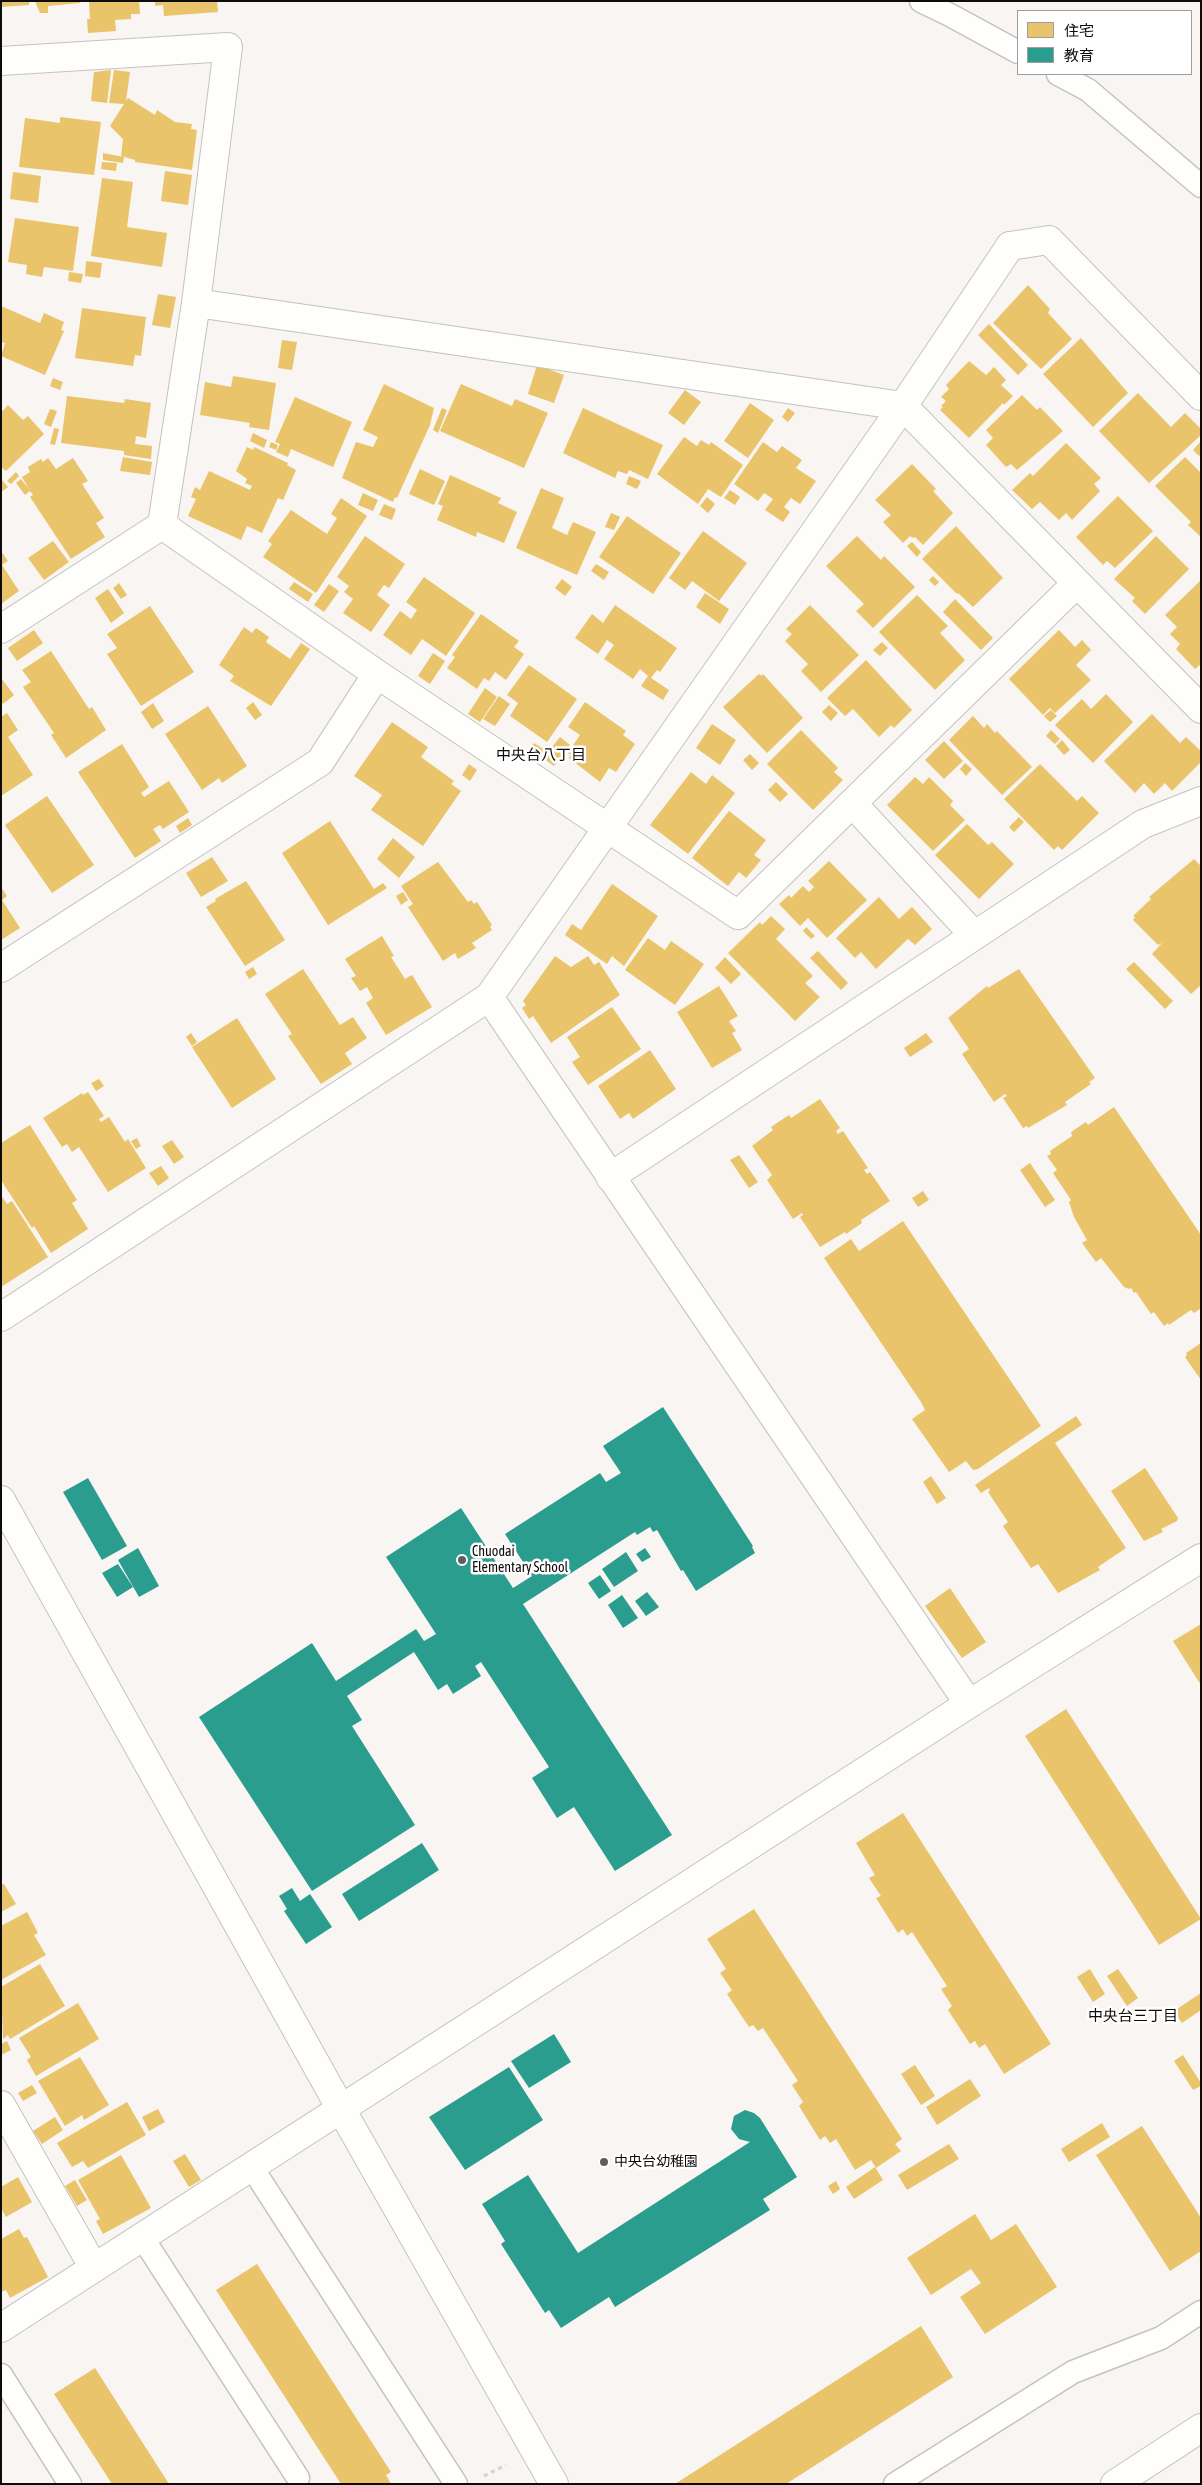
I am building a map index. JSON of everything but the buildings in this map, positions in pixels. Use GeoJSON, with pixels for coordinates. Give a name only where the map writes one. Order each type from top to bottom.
{"type":"FeatureCollection","features":[{"type":"Feature","properties":{"kind":"street"},"geometry":{"type":"LineString","coordinates":[[1,629],[162,525],[196,303],[228,47],[2,66]]}},
{"type":"Feature","properties":{"kind":"street"},"geometry":{"type":"LineString","coordinates":[[1,1317],[489,998],[903,406],[1010,246],[1049,240],[1201,396]]}},
{"type":"Feature","properties":{"kind":"street"},"geometry":{"type":"LineString","coordinates":[[196,303],[903,406],[1201,709]]}},
{"type":"Feature","properties":{"kind":"street"},"geometry":{"type":"LineString","coordinates":[[162,525],[377,674],[738,915],[1077,583]]}},
{"type":"Feature","properties":{"kind":"street"},"geometry":{"type":"LineString","coordinates":[[1,968],[320,762],[377,674]]}},
{"type":"Feature","properties":{"kind":"street"},"geometry":{"type":"LineString","coordinates":[[610,1177],[1143,824],[1201,801]]}},
{"type":"Feature","properties":{"kind":"street"},"geometry":{"type":"LineString","coordinates":[[853,804],[974,935]]}},
{"type":"Feature","properties":{"kind":"street"},"geometry":{"type":"LineString","coordinates":[[489,998],[969,1704]]}},
{"type":"Feature","properties":{"kind":"street"},"geometry":{"type":"LineString","coordinates":[[1,1500],[341,2109],[554,2484]]}},
{"type":"Feature","properties":{"kind":"street"},"geometry":{"type":"LineString","coordinates":[[1,2328],[969,1704],[1201,1558]]}},
{"type":"Feature","properties":{"kind":"street"},"geometry":{"type":"LineString","coordinates":[[1,2105],[94,2268]]}},
{"type":"Feature","properties":{"kind":"street"},"geometry":{"type":"LineString","coordinates":[[1115,2484],[1201,2428]]}},
{"type":"Feature","properties":{"kind":"lane"},"geometry":{"type":"LineString","coordinates":[[921,1],[950,14],[1017,51]]}},
{"type":"Feature","properties":{"kind":"lane"},"geometry":{"type":"LineString","coordinates":[[1060,75],[1088,90],[1201,186]]}},
{"type":"Feature","properties":{"kind":"lane"},"geometry":{"type":"LineString","coordinates":[[251,2166],[456,2484]]}},
{"type":"Feature","properties":{"kind":"lane"},"geometry":{"type":"LineString","coordinates":[[142,2237],[298,2478]]}},
{"type":"Feature","properties":{"kind":"lane"},"geometry":{"type":"LineString","coordinates":[[895,2484],[1073,2372],[1161,2338],[1201,2312]]}},
{"type":"Feature","properties":{"kind":"lane"},"geometry":{"type":"LineString","coordinates":[[1,2376],[70,2484]]}},
{"type":"Feature","properties":{"kind":"path"},"geometry":{"type":"LineString","coordinates":[[479,2479],[535,2450]]}},
{"type":"Feature","properties":{"kind":"place","name":"Chuodai Elementary School"},"geometry":{"type":"Point","coordinates":[462,1560]}},
{"type":"Feature","properties":{"kind":"place","name":"中央台幼稚園"},"geometry":{"type":"Point","coordinates":[604,2162]}},
{"type":"Feature","properties":{"kind":"district","name":"中央台八丁目"},"geometry":{"type":"Point","coordinates":[541,755]}},
{"type":"Feature","properties":{"kind":"district","name":"中央台三丁目"},"geometry":{"type":"Point","coordinates":[1133,2016]}}]}
